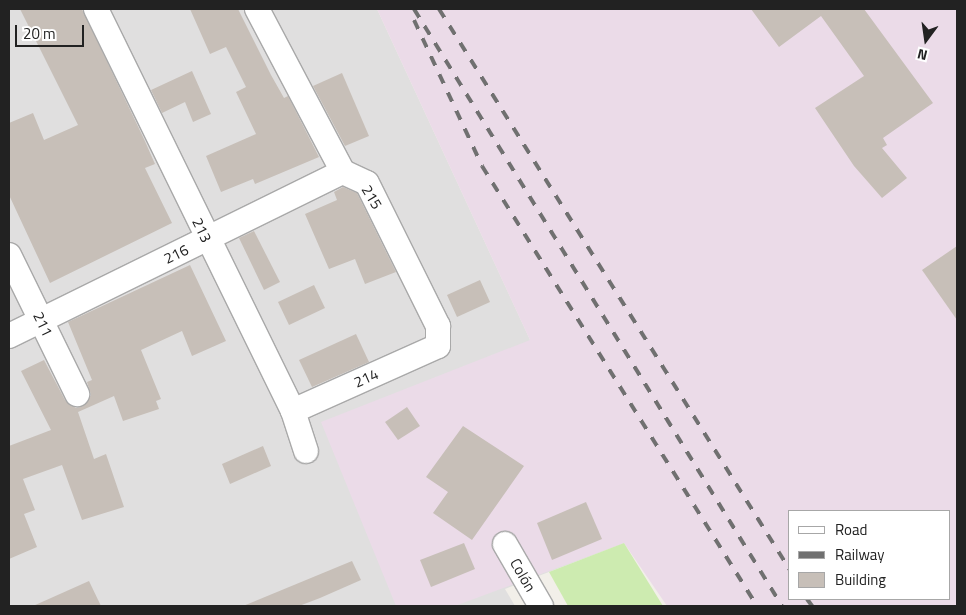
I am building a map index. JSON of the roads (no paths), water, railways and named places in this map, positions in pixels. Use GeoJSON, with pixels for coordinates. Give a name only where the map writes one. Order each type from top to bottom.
{"type":"FeatureCollection","features":[{"type":"Feature","properties":{"kind":"street","name":"213"},"geometry":{"type":"LineString","coordinates":[[96,9],[207,239],[293,411],[306,451]]}},
{"type":"Feature","properties":{"kind":"street"},"geometry":{"type":"LineString","coordinates":[[257,9],[343,172]]}},
{"type":"Feature","properties":{"kind":"street","name":"216"},"geometry":{"type":"LineString","coordinates":[[9,336],[343,172]]}},
{"type":"Feature","properties":{"kind":"street","name":"215"},"geometry":{"type":"LineString","coordinates":[[343,172],[367,183],[438,326],[438,346]]}},
{"type":"Feature","properties":{"kind":"street","name":"211"},"geometry":{"type":"LineString","coordinates":[[9,255],[77,394]]}},
{"type":"Feature","properties":{"kind":"street","name":"214"},"geometry":{"type":"LineString","coordinates":[[293,411],[438,346]]}},
{"type":"Feature","properties":{"kind":"street","name":"Colón"},"geometry":{"type":"LineString","coordinates":[[505,544],[541,606]]}},
{"type":"Feature","properties":{"kind":"railway"},"geometry":{"type":"LineString","coordinates":[[414,9],[782,606]]}},
{"type":"Feature","properties":{"kind":"railway"},"geometry":{"type":"LineString","coordinates":[[439,9],[788,567]]}},
{"type":"Feature","properties":{"kind":"railway"},"geometry":{"type":"LineString","coordinates":[[414,20],[482,166],[757,606]]}},
{"type":"Feature","properties":{"kind":"railway"},"geometry":{"type":"LineString","coordinates":[[808,600],[812,606]]}}]}
